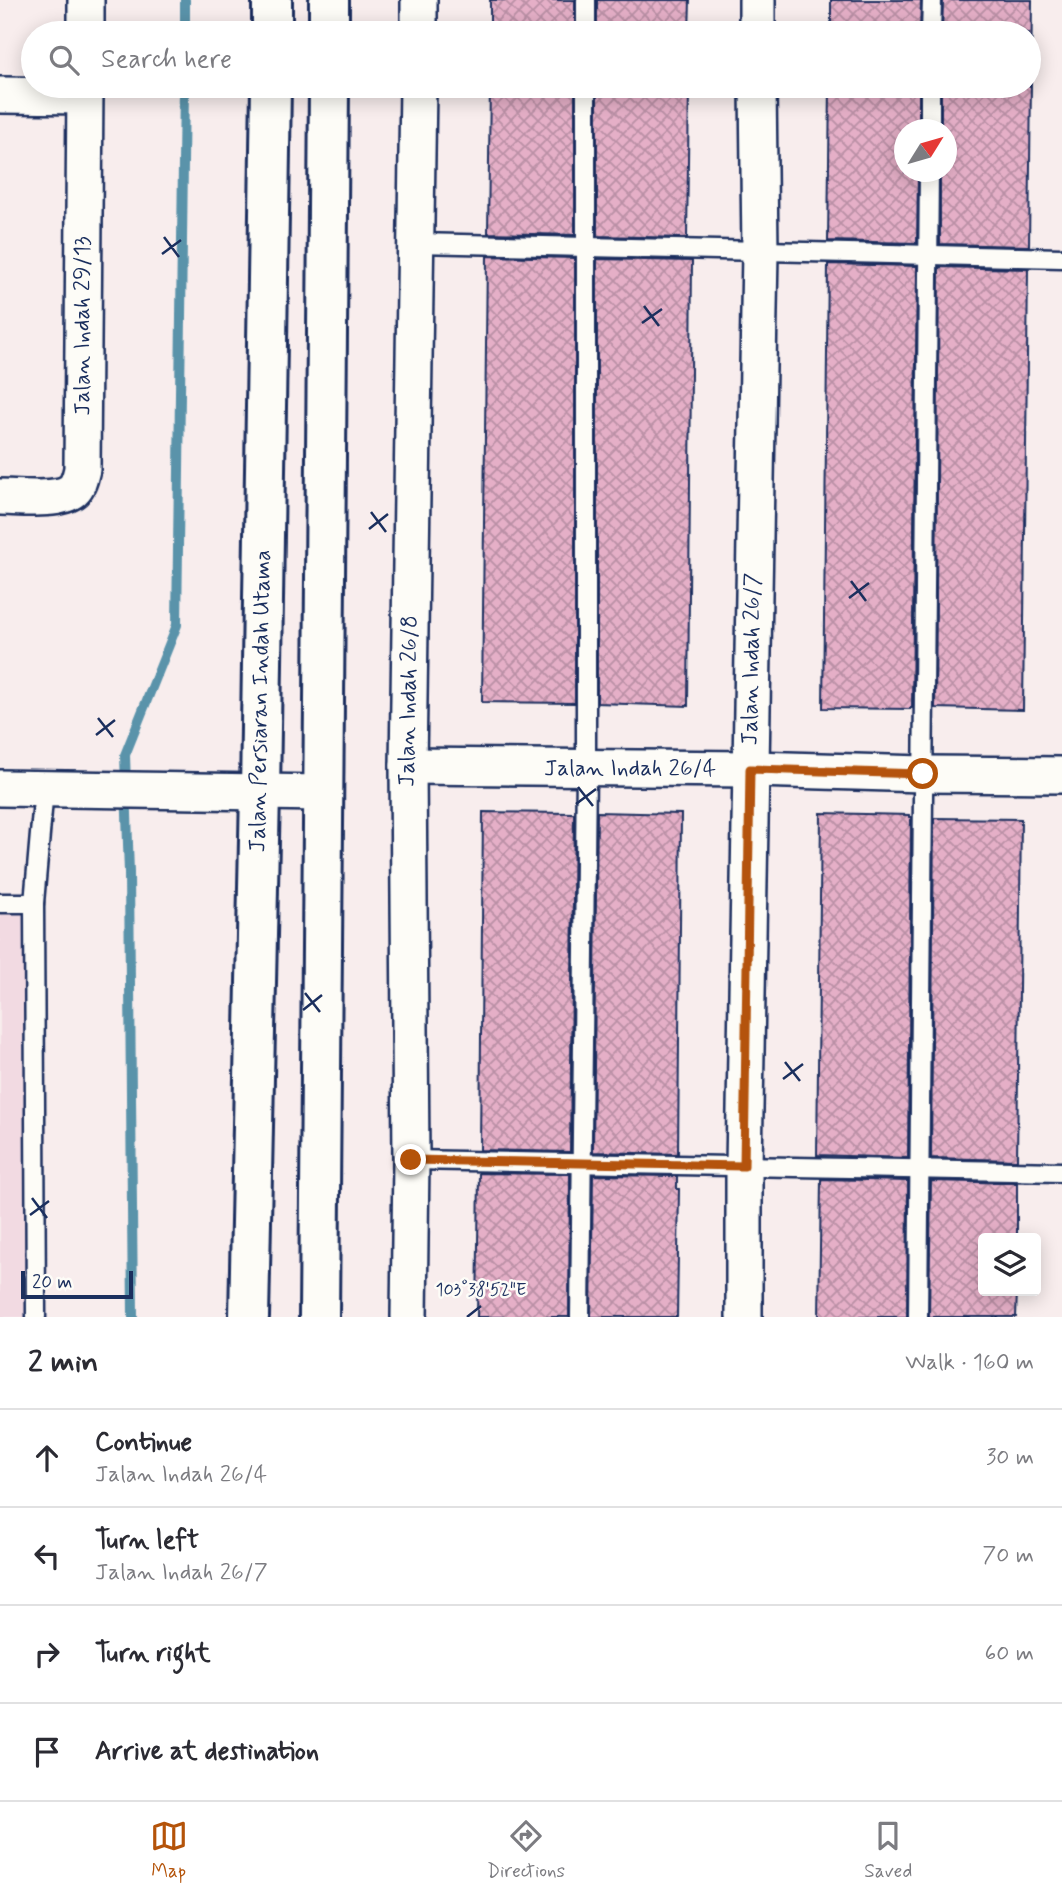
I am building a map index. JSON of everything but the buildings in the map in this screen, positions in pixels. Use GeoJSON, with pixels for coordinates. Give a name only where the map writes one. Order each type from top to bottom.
{"type":"FeatureCollection","features":[{"type":"Feature","properties":{"kind":"main road"},"geometry":{"type":"LineString","coordinates":[[272,0],[272,21]]}},
{"type":"Feature","properties":{"kind":"main road"},"geometry":{"type":"LineString","coordinates":[[329,0],[329,21]]}},
{"type":"Feature","properties":{"kind":"main road","name":"Jalan Persiaran Indah Utama"},"geometry":{"type":"LineString","coordinates":[[249,1317],[271,98]]}},
{"type":"Feature","properties":{"kind":"main road"},"geometry":{"type":"LineString","coordinates":[[319,1317],[329,98]]}},
{"type":"Feature","properties":{"kind":"street"},"geometry":{"type":"LineString","coordinates":[[86,0],[86,21]]}},
{"type":"Feature","properties":{"kind":"street"},"geometry":{"type":"LineString","coordinates":[[419,0],[419,21]]}},
{"type":"Feature","properties":{"kind":"street"},"geometry":{"type":"LineString","coordinates":[[757,0],[757,21]]}},
{"type":"Feature","properties":{"kind":"street"},"geometry":{"type":"LineString","coordinates":[[0,95],[21,94]]}},
{"type":"Feature","properties":{"kind":"street","name":"Jalan Indah 29/13"},"geometry":{"type":"LineString","coordinates":[[0,497],[65,495],[74,489],[80,480],[85,98]]}},
{"type":"Feature","properties":{"kind":"street","name":"Jalan Indah 26/8"},"geometry":{"type":"LineString","coordinates":[[409,1317],[411,1160],[408,766],[418,98]]}},
{"type":"Feature","properties":{"kind":"street","name":"Jalan Indah 26/7"},"geometry":{"type":"LineString","coordinates":[[744,1317],[744,1166],[760,252],[758,98]]}},
{"type":"Feature","properties":{"kind":"street","name":"Jalan Indah 26/4"},"geometry":{"type":"LineString","coordinates":[[408,766],[1062,775]]}},
{"type":"Feature","properties":{"kind":"street"},"geometry":{"type":"LineString","coordinates":[[0,788],[322,793]]}},
{"type":"Feature","properties":{"kind":"lane"},"geometry":{"type":"LineString","coordinates":[[586,0],[586,21]]}},
{"type":"Feature","properties":{"kind":"lane"},"geometry":{"type":"LineString","coordinates":[[931,21],[932,0]]}},
{"type":"Feature","properties":{"kind":"lane"},"geometry":{"type":"LineString","coordinates":[[580,1317],[586,769],[586,98]]}},
{"type":"Feature","properties":{"kind":"lane"},"geometry":{"type":"LineString","coordinates":[[930,98],[930,119]]}},
{"type":"Feature","properties":{"kind":"lane"},"geometry":{"type":"LineString","coordinates":[[918,1317],[929,182]]}},
{"type":"Feature","properties":{"kind":"lane"},"geometry":{"type":"LineString","coordinates":[[416,243],[1062,258]]}},
{"type":"Feature","properties":{"kind":"lane"},"geometry":{"type":"LineString","coordinates":[[36,1317],[34,903],[44,789]]}},
{"type":"Feature","properties":{"kind":"lane"},"geometry":{"type":"LineString","coordinates":[[0,903],[34,903]]}},
{"type":"Feature","properties":{"kind":"lane"},"geometry":{"type":"LineString","coordinates":[[411,1160],[1062,1172]]}},
{"type":"Feature","properties":{"kind":"shaded area"},"geometry":{"type":"Polygon","coordinates":[[[0,911],[24,911],[27,1317],[0,1317],[0,911]]]}},
{"type":"Feature","properties":{"kind":"waterway"},"geometry":{"type":"LineString","coordinates":[[185,0],[185,21]]}},
{"type":"Feature","properties":{"kind":"waterway"},"geometry":{"type":"LineString","coordinates":[[133,1317],[129,873],[125,755],[177,625],[184,98]]}},
{"type":"Feature","properties":{"kind":"route"},"geometry":{"type":"LineString","coordinates":[[411,1160],[744,1166],[750,769],[923,774]]}}]}
